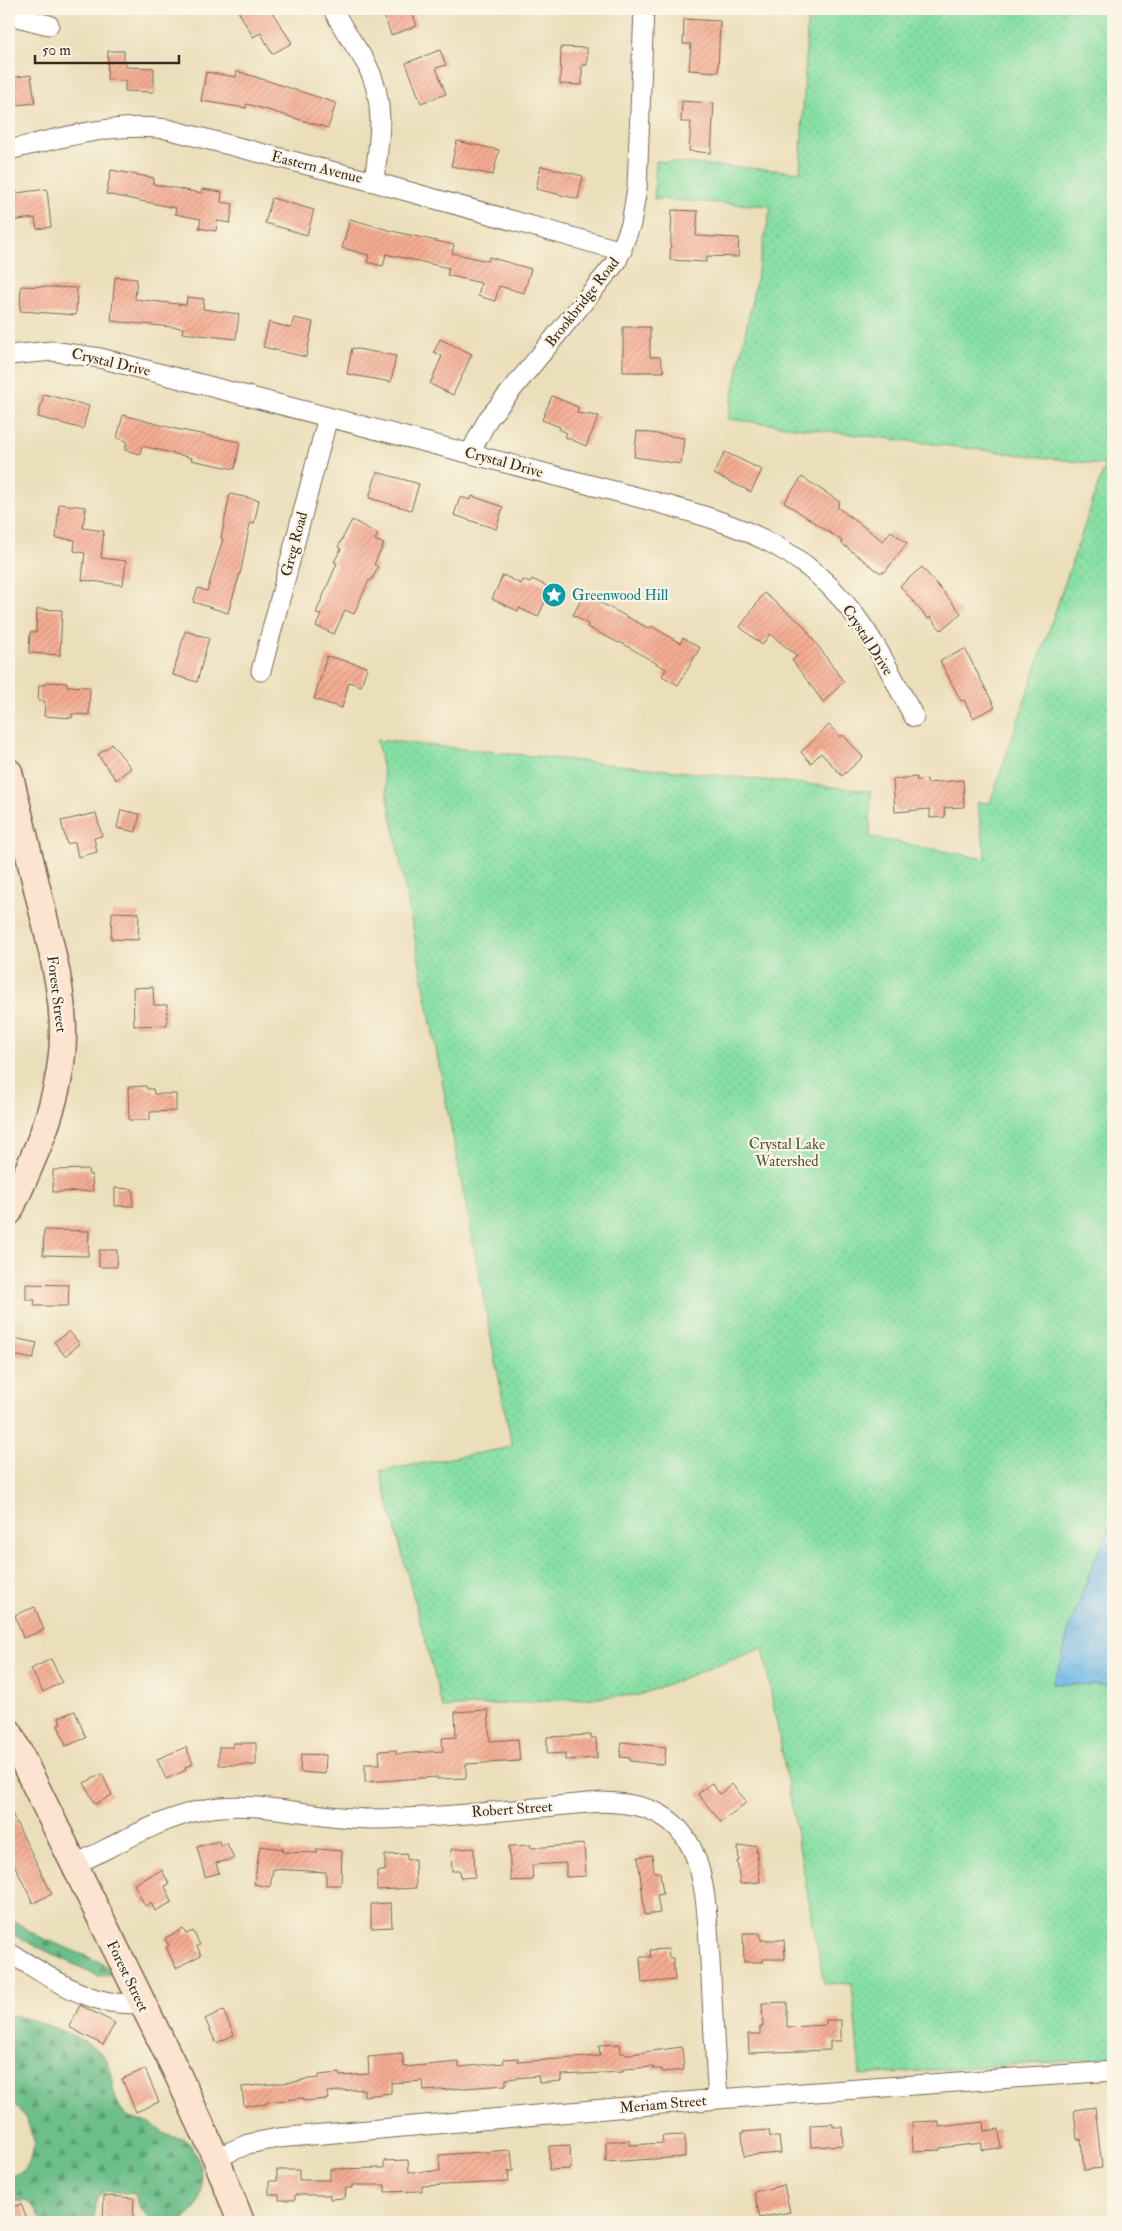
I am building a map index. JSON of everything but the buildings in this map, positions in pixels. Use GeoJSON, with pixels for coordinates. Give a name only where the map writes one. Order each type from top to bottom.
{"type":"FeatureCollection","features":[{"type":"Feature","properties":{"kind":"main road","name":"Forest Street"},"geometry":{"type":"LineString","coordinates":[[9,772],[51,947],[59,994],[63,1034],[60,1070],[51,1108],[26,1175],[9,1212]]}},
{"type":"Feature","properties":{"kind":"main road","name":"Forest Street"},"geometry":{"type":"LineString","coordinates":[[9,1732],[216,2158],[241,2222]]}},
{"type":"Feature","properties":{"kind":"street"},"geometry":{"type":"LineString","coordinates":[[333,9],[366,64],[378,95],[381,125],[374,182]]}},
{"type":"Feature","properties":{"kind":"street","name":"Brookbridge Road"},"geometry":{"type":"LineString","coordinates":[[470,453],[488,419],[597,287],[622,251],[634,212],[637,188],[644,9]]}},
{"type":"Feature","properties":{"kind":"street"},"geometry":{"type":"LineString","coordinates":[[9,15],[49,25]]}},
{"type":"Feature","properties":{"kind":"street","name":"Eastern Avenue"},"geometry":{"type":"LineString","coordinates":[[9,150],[103,130],[144,127],[181,132],[374,182],[622,251]]}},
{"type":"Feature","properties":{"kind":"street","name":"Crystal Drive"},"geometry":{"type":"LineString","coordinates":[[9,355],[52,351],[100,358],[706,515],[753,533],[783,549],[811,568],[846,605],[878,649],[914,717]]}},
{"type":"Feature","properties":{"kind":"street","name":"Greg Road"},"geometry":{"type":"LineString","coordinates":[[261,671],[328,417]]}},
{"type":"Feature","properties":{"kind":"street","name":"Robert Street"},"geometry":{"type":"LineString","coordinates":[[74,1865],[171,1820],[213,1808],[245,1807],[316,1816],[372,1819],[601,1802],[624,1803],[649,1809],[670,1820],[685,1836],[694,1852],[699,1868],[707,1914],[718,2099]]}},
{"type":"Feature","properties":{"kind":"street"},"geometry":{"type":"LineString","coordinates":[[9,1953],[90,1998],[117,2005],[141,2003]]}},
{"type":"Feature","properties":{"kind":"street","name":"Meriam Street"},"geometry":{"type":"LineString","coordinates":[[216,2158],[248,2144],[278,2138],[718,2099],[1113,2071]]}},
{"type":"Feature","properties":{"kind":"green space","name":"Crystal Lake Watershed"},"geometry":{"type":"Polygon","coordinates":[[[808,9],[1113,9],[1113,1520],[1093,1563],[1067,1635],[1062,1661],[1052,1684],[1113,1685],[1113,2058],[860,2075],[852,1983],[824,1984],[763,1648],[639,1695],[443,1708],[380,1471],[512,1447],[377,740],[871,791],[870,837],[986,859],[977,802],[990,803],[1105,465],[728,419],[771,206],[654,199],[656,161],[800,172],[808,9]]]}},
{"type":"Feature","properties":{"kind":"green space"},"geometry":{"type":"Polygon","coordinates":[[[9,1918],[38,1936],[98,1961],[109,1968],[110,1976],[98,1976],[9,1933],[9,1918]]]}},
{"type":"Feature","properties":{"kind":"green space"},"geometry":{"type":"Polygon","coordinates":[[[9,2016],[47,2025],[92,2046],[107,2061],[116,2099],[123,2112],[131,2118],[151,2124],[167,2135],[183,2139],[190,2145],[200,2166],[201,2189],[199,2200],[190,2215],[179,2221],[165,2217],[151,2219],[140,2209],[135,2194],[106,2191],[98,2196],[93,2222],[42,2222],[36,2209],[26,2201],[9,2202],[9,2177],[23,2171],[29,2163],[35,2144],[26,2118],[9,2098],[9,2016]]]}},
{"type":"Feature","properties":{"kind":"water"},"geometry":{"type":"Polygon","coordinates":[[[1113,1520],[1113,1685],[1052,1684],[1062,1661],[1067,1635],[1093,1563],[1113,1520]]]}},
{"type":"Feature","properties":{"kind":"place","name":"Greenwood Hill"},"geometry":{"type":"Point","coordinates":[554,595]}}]}
